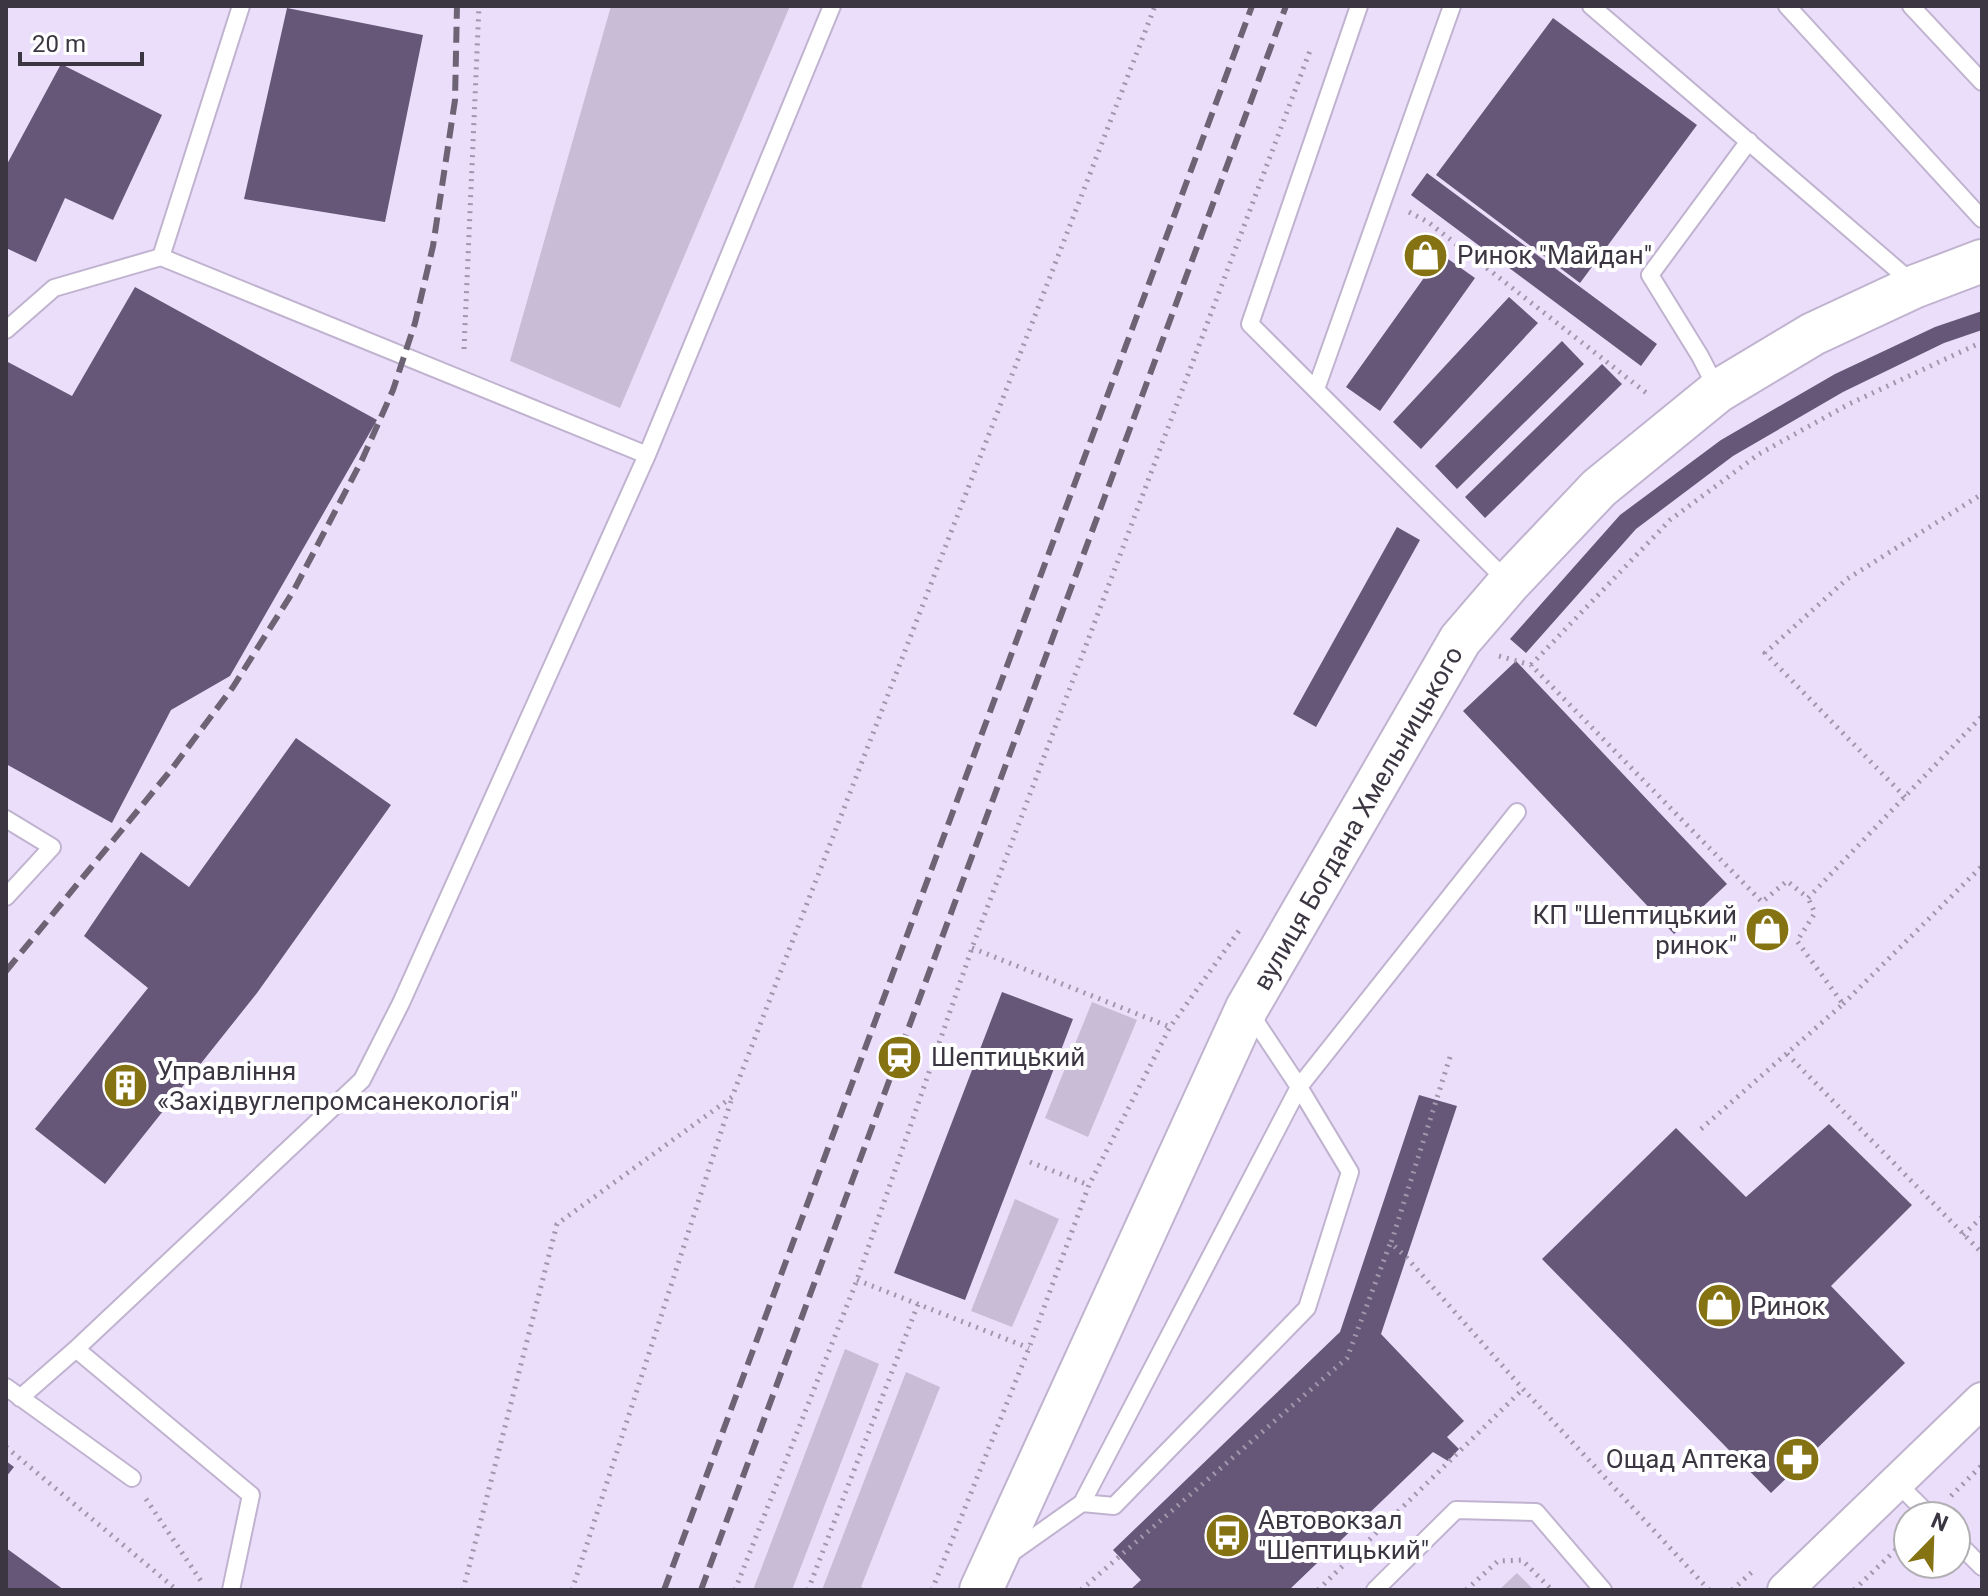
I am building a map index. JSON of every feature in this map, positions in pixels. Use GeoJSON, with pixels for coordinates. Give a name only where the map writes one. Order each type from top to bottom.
{"type":"FeatureCollection","features":[{"type":"Feature","properties":{"kind":"street","name":"вулиця Богдана Хмельницького"},"geometry":{"type":"LineString","coordinates":[[985,1579],[1247,1008],[1460,640],[1599,488],[1718,391],[1813,334],[1916,286],[1982,261]]}},
{"type":"Feature","properties":{"kind":"street"},"geometry":{"type":"LineString","coordinates":[[1785,1590],[1982,1400]]}},
{"type":"Feature","properties":{"kind":"lane"},"geometry":{"type":"LineString","coordinates":[[161,257],[241,6]]}},
{"type":"Feature","properties":{"kind":"lane"},"geometry":{"type":"LineString","coordinates":[[20,1398],[362,1080],[401,1003],[647,455],[832,6]]}},
{"type":"Feature","properties":{"kind":"lane"},"geometry":{"type":"LineString","coordinates":[[1359,6],[1250,324],[1509,583]]}},
{"type":"Feature","properties":{"kind":"lane"},"geometry":{"type":"LineString","coordinates":[[1316,389],[1452,6]]}},
{"type":"Feature","properties":{"kind":"lane"},"geometry":{"type":"LineString","coordinates":[[1591,6],[1916,286]]}},
{"type":"Feature","properties":{"kind":"lane"},"geometry":{"type":"LineString","coordinates":[[1787,6],[1982,219]]}},
{"type":"Feature","properties":{"kind":"lane"},"geometry":{"type":"LineString","coordinates":[[1911,6],[1982,82]]}},
{"type":"Feature","properties":{"kind":"lane"},"geometry":{"type":"LineString","coordinates":[[1718,391],[1650,275],[1749,141]]}},
{"type":"Feature","properties":{"kind":"lane"},"geometry":{"type":"LineString","coordinates":[[6,330],[54,288],[161,257],[647,455]]}},
{"type":"Feature","properties":{"kind":"lane"},"geometry":{"type":"LineString","coordinates":[[985,1579],[1082,1503],[1299,1087],[1517,812]]}},
{"type":"Feature","properties":{"kind":"lane"},"geometry":{"type":"LineString","coordinates":[[6,819],[52,847],[6,897]]}},
{"type":"Feature","properties":{"kind":"lane"},"geometry":{"type":"LineString","coordinates":[[1082,1503],[1114,1506],[1307,1308],[1350,1172],[1247,1008]]}},
{"type":"Feature","properties":{"kind":"lane"},"geometry":{"type":"LineString","coordinates":[[76,1349],[251,1495],[231,1590]]}},
{"type":"Feature","properties":{"kind":"lane"},"geometry":{"type":"LineString","coordinates":[[6,1387],[132,1478]]}},
{"type":"Feature","properties":{"kind":"lane"},"geometry":{"type":"LineString","coordinates":[[1896,1482],[1914,1500]]}},
{"type":"Feature","properties":{"kind":"lane"},"geometry":{"type":"LineString","coordinates":[[1375,1590],[1456,1510],[1536,1512],[1603,1590]]}},
{"type":"Feature","properties":{"kind":"path"},"geometry":{"type":"LineString","coordinates":[[463,378],[479,6]]}},
{"type":"Feature","properties":{"kind":"path"},"geometry":{"type":"LineString","coordinates":[[572,1590],[732,1097],[1155,6]]}},
{"type":"Feature","properties":{"kind":"path"},"geometry":{"type":"LineString","coordinates":[[735,1590],[857,1280],[972,948],[1315,36]]}},
{"type":"Feature","properties":{"kind":"path"},"geometry":{"type":"LineString","coordinates":[[1384,200],[1428,222],[1653,399]]}},
{"type":"Feature","properties":{"kind":"path"},"geometry":{"type":"LineString","coordinates":[[1531,665],[1670,520],[1759,454],[1849,404],[1982,342]]}},
{"type":"Feature","properties":{"kind":"path"},"geometry":{"type":"LineString","coordinates":[[1905,797],[1765,653],[1847,579],[1982,494]]}},
{"type":"Feature","properties":{"kind":"path"},"geometry":{"type":"LineString","coordinates":[[1488,653],[1531,665],[1762,902],[1787,881],[1808,898],[1815,913],[1797,941],[1843,1004]]}},
{"type":"Feature","properties":{"kind":"path"},"geometry":{"type":"LineString","coordinates":[[1808,898],[1982,716]]}},
{"type":"Feature","properties":{"kind":"path"},"geometry":{"type":"LineString","coordinates":[[1701,1129],[1843,1004],[1982,866]]}},
{"type":"Feature","properties":{"kind":"path"},"geometry":{"type":"LineString","coordinates":[[972,948],[1170,1027]]}},
{"type":"Feature","properties":{"kind":"path"},"geometry":{"type":"LineString","coordinates":[[1787,1054],[1982,1253]]}},
{"type":"Feature","properties":{"kind":"path"},"geometry":{"type":"LineString","coordinates":[[1081,1590],[1347,1358],[1391,1243],[1450,1057]]}},
{"type":"Feature","properties":{"kind":"path"},"geometry":{"type":"LineString","coordinates":[[463,1590],[557,1224],[732,1097]]}},
{"type":"Feature","properties":{"kind":"path"},"geometry":{"type":"LineString","coordinates":[[1030,1162],[1089,1185]]}},
{"type":"Feature","properties":{"kind":"path"},"geometry":{"type":"LineString","coordinates":[[1963,1235],[1982,1217]]}},
{"type":"Feature","properties":{"kind":"path"},"geometry":{"type":"LineString","coordinates":[[1391,1243],[1709,1590]]}},
{"type":"Feature","properties":{"kind":"path"},"geometry":{"type":"LineString","coordinates":[[857,1280],[1029,1348]]}},
{"type":"Feature","properties":{"kind":"path"},"geometry":{"type":"LineString","coordinates":[[808,1590],[918,1304]]}},
{"type":"Feature","properties":{"kind":"path"},"geometry":{"type":"LineString","coordinates":[[1318,1590],[1523,1389]]}},
{"type":"Feature","properties":{"kind":"path"},"geometry":{"type":"LineString","coordinates":[[6,1447],[177,1590]]}},
{"type":"Feature","properties":{"kind":"path"},"geometry":{"type":"LineString","coordinates":[[1946,1500],[1982,1465]]}},
{"type":"Feature","properties":{"kind":"path"},"geometry":{"type":"LineString","coordinates":[[132,1478],[207,1590]]}},
{"type":"Feature","properties":{"kind":"path"},"geometry":{"type":"LineString","coordinates":[[1854,1590],[1892,1553]]}},
{"type":"Feature","properties":{"kind":"path"},"geometry":{"type":"LineString","coordinates":[[1466,1590],[1498,1561],[1522,1560],[1552,1590]]}},
{"type":"Feature","properties":{"kind":"shaded area"},"geometry":{"type":"Polygon","coordinates":[[[611,6],[790,6],[620,408],[510,361],[611,6]]]}},
{"type":"Feature","properties":{"kind":"shaded area"},"geometry":{"type":"Polygon","coordinates":[[[1092,1002],[1137,1020],[1088,1137],[1045,1118],[1092,1002]]]}},
{"type":"Feature","properties":{"kind":"shaded area"},"geometry":{"type":"Polygon","coordinates":[[[1015,1199],[1059,1219],[1012,1327],[971,1311],[1015,1199]]]}},
{"type":"Feature","properties":{"kind":"shaded area"},"geometry":{"type":"Polygon","coordinates":[[[845,1349],[879,1364],[792,1590],[753,1590],[845,1349]]]}},
{"type":"Feature","properties":{"kind":"shaded area"},"geometry":{"type":"Polygon","coordinates":[[[906,1372],[940,1387],[861,1587],[869,1590],[822,1590],[906,1372]]]}},
{"type":"Feature","properties":{"kind":"shaded area"},"geometry":{"type":"Polygon","coordinates":[[[1517,1573],[1534,1590],[1499,1590],[1517,1573]]]}},
{"type":"Feature","properties":{"kind":"building"},"geometry":{"type":"Polygon","coordinates":[[[287,8],[423,35],[385,222],[244,199],[287,8]]]}},
{"type":"Feature","properties":{"kind":"building"},"geometry":{"type":"Polygon","coordinates":[[[1553,18],[1697,125],[1580,283],[1436,175],[1553,18]]]}},
{"type":"Feature","properties":{"kind":"building"},"geometry":{"type":"Polygon","coordinates":[[[61,64],[162,115],[113,220],[65,198],[36,262],[6,248],[6,166],[61,64]]]}},
{"type":"Feature","properties":{"kind":"building"},"geometry":{"type":"Polygon","coordinates":[[[1427,173],[1657,344],[1641,366],[1411,195],[1427,173]]]}},
{"type":"Feature","properties":{"kind":"building"},"geometry":{"type":"Polygon","coordinates":[[[1441,254],[1475,278],[1380,411],[1346,387],[1441,254]]]}},
{"type":"Feature","properties":{"kind":"building"},"geometry":{"type":"Polygon","coordinates":[[[135,287],[377,420],[230,676],[171,710],[112,823],[6,764],[6,361],[72,396],[135,287]]]}},
{"type":"Feature","properties":{"kind":"building"},"geometry":{"type":"Polygon","coordinates":[[[1509,297],[1538,323],[1421,449],[1393,422],[1509,297]]]}},
{"type":"Feature","properties":{"kind":"building"},"geometry":{"type":"Polygon","coordinates":[[[1982,311],[1982,330],[1944,343],[1843,392],[1733,456],[1636,529],[1526,653],[1510,639],[1620,515],[1721,440],[1835,374],[1935,327],[1982,311]]]}},
{"type":"Feature","properties":{"kind":"building"},"geometry":{"type":"Polygon","coordinates":[[[1562,341],[1584,364],[1457,489],[1435,466],[1562,341]]]}},
{"type":"Feature","properties":{"kind":"building"},"geometry":{"type":"Polygon","coordinates":[[[1602,364],[1622,384],[1485,518],[1465,497],[1602,364]]]}},
{"type":"Feature","properties":{"kind":"building"},"geometry":{"type":"Polygon","coordinates":[[[1397,527],[1420,540],[1316,727],[1293,714],[1397,527]]]}},
{"type":"Feature","properties":{"kind":"building"},"geometry":{"type":"Polygon","coordinates":[[[1516,661],[1727,884],[1674,934],[1463,711],[1516,661]]]}},
{"type":"Feature","properties":{"kind":"building"},"geometry":{"type":"Polygon","coordinates":[[[296,738],[391,805],[257,993],[105,1184],[35,1129],[148,988],[84,936],[141,852],[189,887],[296,738]]]}},
{"type":"Feature","properties":{"kind":"building"},"geometry":{"type":"Polygon","coordinates":[[[1002,992],[1073,1019],[965,1300],[894,1273],[1002,992]]]}},
{"type":"Feature","properties":{"kind":"building"},"geometry":{"type":"Polygon","coordinates":[[[1419,1095],[1457,1106],[1381,1334],[1464,1421],[1447,1437],[1459,1449],[1448,1461],[1433,1452],[1289,1590],[1130,1590],[1141,1580],[1113,1550],[1340,1332],[1419,1095]]]}},
{"type":"Feature","properties":{"kind":"building"},"geometry":{"type":"Polygon","coordinates":[[[1829,1124],[1912,1205],[1831,1286],[1905,1363],[1771,1493],[1542,1259],[1676,1128],[1746,1197],[1829,1124]]]}},
{"type":"Feature","properties":{"kind":"building"},"geometry":{"type":"Polygon","coordinates":[[[6,1461],[14,1467],[6,1477],[6,1461]]]}},
{"type":"Feature","properties":{"kind":"building"},"geometry":{"type":"Polygon","coordinates":[[[6,1548],[64,1590],[6,1590],[6,1548]]]}},
{"type":"Feature","properties":{"kind":"railway"},"geometry":{"type":"LineString","coordinates":[[6,971],[171,770],[233,687],[294,590],[362,460],[393,390],[415,323],[433,246],[455,100],[457,6]]}},
{"type":"Feature","properties":{"kind":"railway"},"geometry":{"type":"LineString","coordinates":[[664,1590],[1252,6]]}},
{"type":"Feature","properties":{"kind":"railway"},"geometry":{"type":"LineString","coordinates":[[701,1590],[1286,6]]}},
{"type":"Feature","properties":{"kind":"place","name":"Ринок \"Майдан\""},"geometry":{"type":"Point","coordinates":[1426,255]}},
{"type":"Feature","properties":{"kind":"place","name":"КП \"Шептицький ринок\""},"geometry":{"type":"Point","coordinates":[1768,930]}},
{"type":"Feature","properties":{"kind":"place","name":"Шептицький"},"geometry":{"type":"Point","coordinates":[900,1057]}},
{"type":"Feature","properties":{"kind":"place","name":"Управління «Західвуглепромсанекологія\""},"geometry":{"type":"Point","coordinates":[126,1086]}},
{"type":"Feature","properties":{"kind":"place","name":"Ринок"},"geometry":{"type":"Point","coordinates":[1719,1306]}},
{"type":"Feature","properties":{"kind":"place","name":"Ощад Аптека"},"geometry":{"type":"Point","coordinates":[1798,1459]}},
{"type":"Feature","properties":{"kind":"place","name":"Автовокзал \"Шептицький\""},"geometry":{"type":"Point","coordinates":[1227,1535]}}]}
